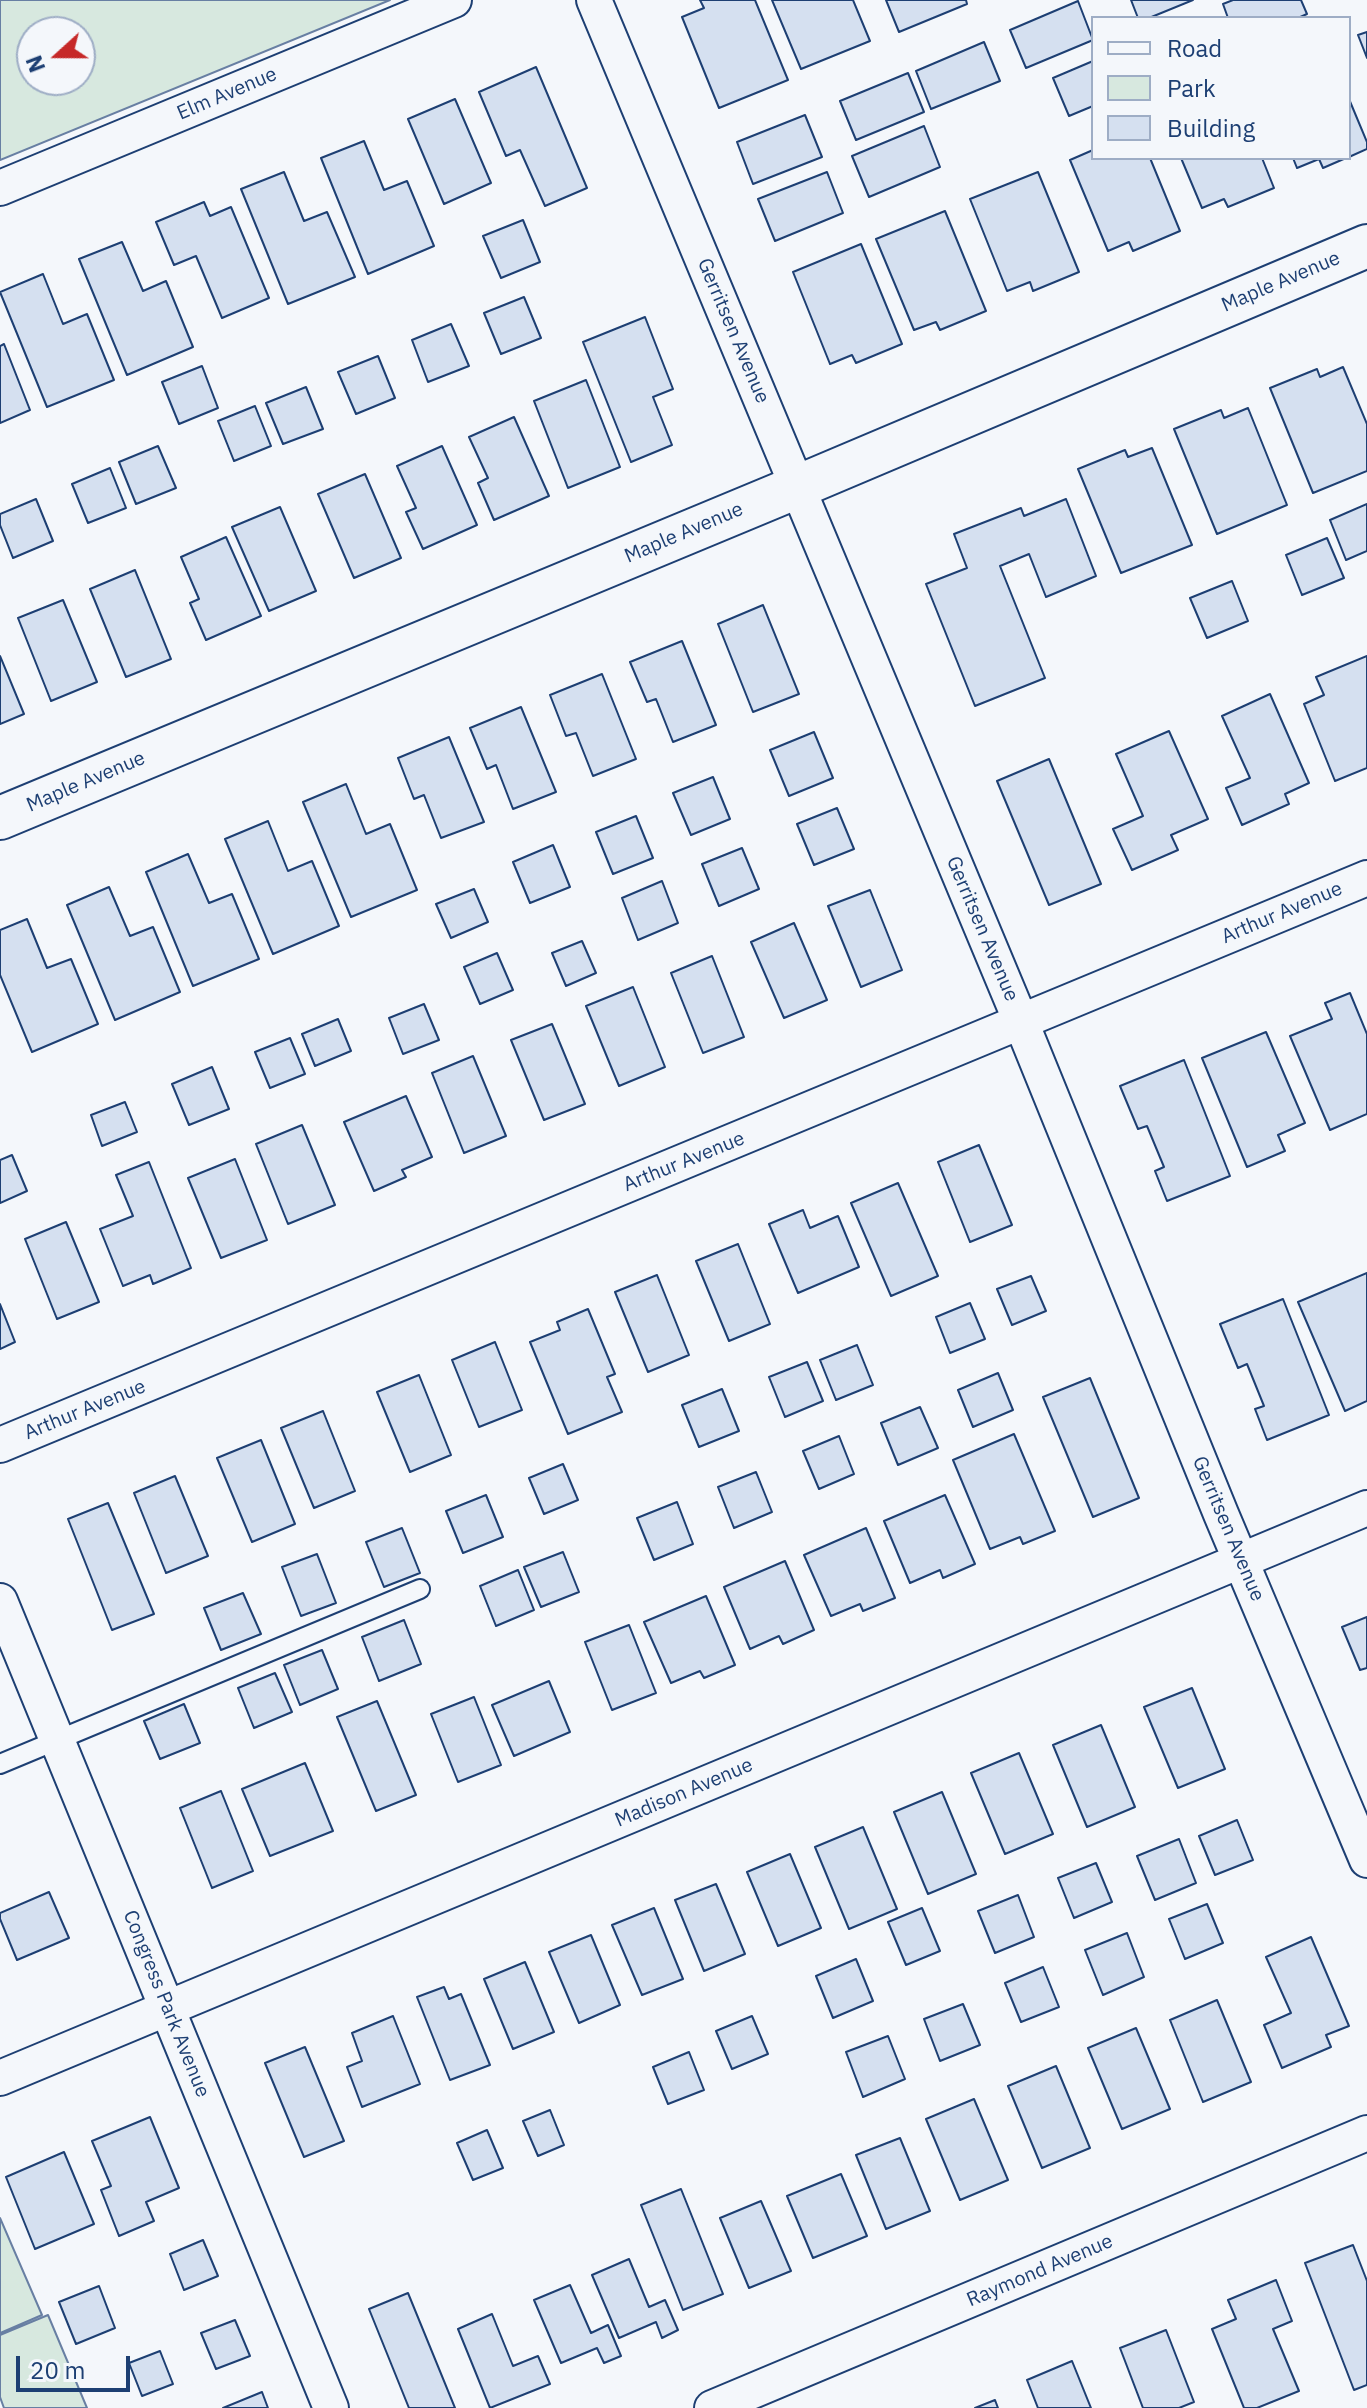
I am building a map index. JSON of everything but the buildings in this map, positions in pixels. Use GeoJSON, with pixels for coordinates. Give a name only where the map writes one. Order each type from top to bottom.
{"type":"FeatureCollection","features":[{"type":"Feature","properties":{"kind":"street","name":"Elm Avenue"},"geometry":{"type":"LineString","coordinates":[[0,188],[454,0]]}},
{"type":"Feature","properties":{"kind":"street","name":"Gerritsen Avenue"},"geometry":{"type":"LineString","coordinates":[[594,0],[1021,1022],[1240,1561],[1367,1860]]}},
{"type":"Feature","properties":{"kind":"street","name":"Maple Avenue"},"geometry":{"type":"LineString","coordinates":[[0,818],[1367,246]]}},
{"type":"Feature","properties":{"kind":"street","name":"Arthur Avenue"},"geometry":{"type":"LineString","coordinates":[[0,1445],[1367,878]]}},
{"type":"Feature","properties":{"kind":"street","name":"Madison Avenue"},"geometry":{"type":"LineString","coordinates":[[0,2078],[1367,1508]]}},
{"type":"Feature","properties":{"kind":"street","name":"Congress Park Avenue"},"geometry":{"type":"LineString","coordinates":[[0,1601],[331,2408]]}},
{"type":"Feature","properties":{"kind":"street","name":"Raymond Avenue"},"geometry":{"type":"LineString","coordinates":[[712,2408],[1367,2133]]}},
{"type":"Feature","properties":{"kind":"lane"},"geometry":{"type":"LineString","coordinates":[[0,1764],[420,1589]]}},
{"type":"Feature","properties":{"kind":"green space"},"geometry":{"type":"Polygon","coordinates":[[[0,0],[390,0],[0,160],[0,0]]]}},
{"type":"Feature","properties":{"kind":"green space"},"geometry":{"type":"Polygon","coordinates":[[[0,2218],[42,2315],[0,2333],[0,2218]]]}},
{"type":"Feature","properties":{"kind":"green space"},"geometry":{"type":"Polygon","coordinates":[[[48,2315],[87,2408],[4,2408],[0,2397],[0,2335],[48,2315]]]}}]}
